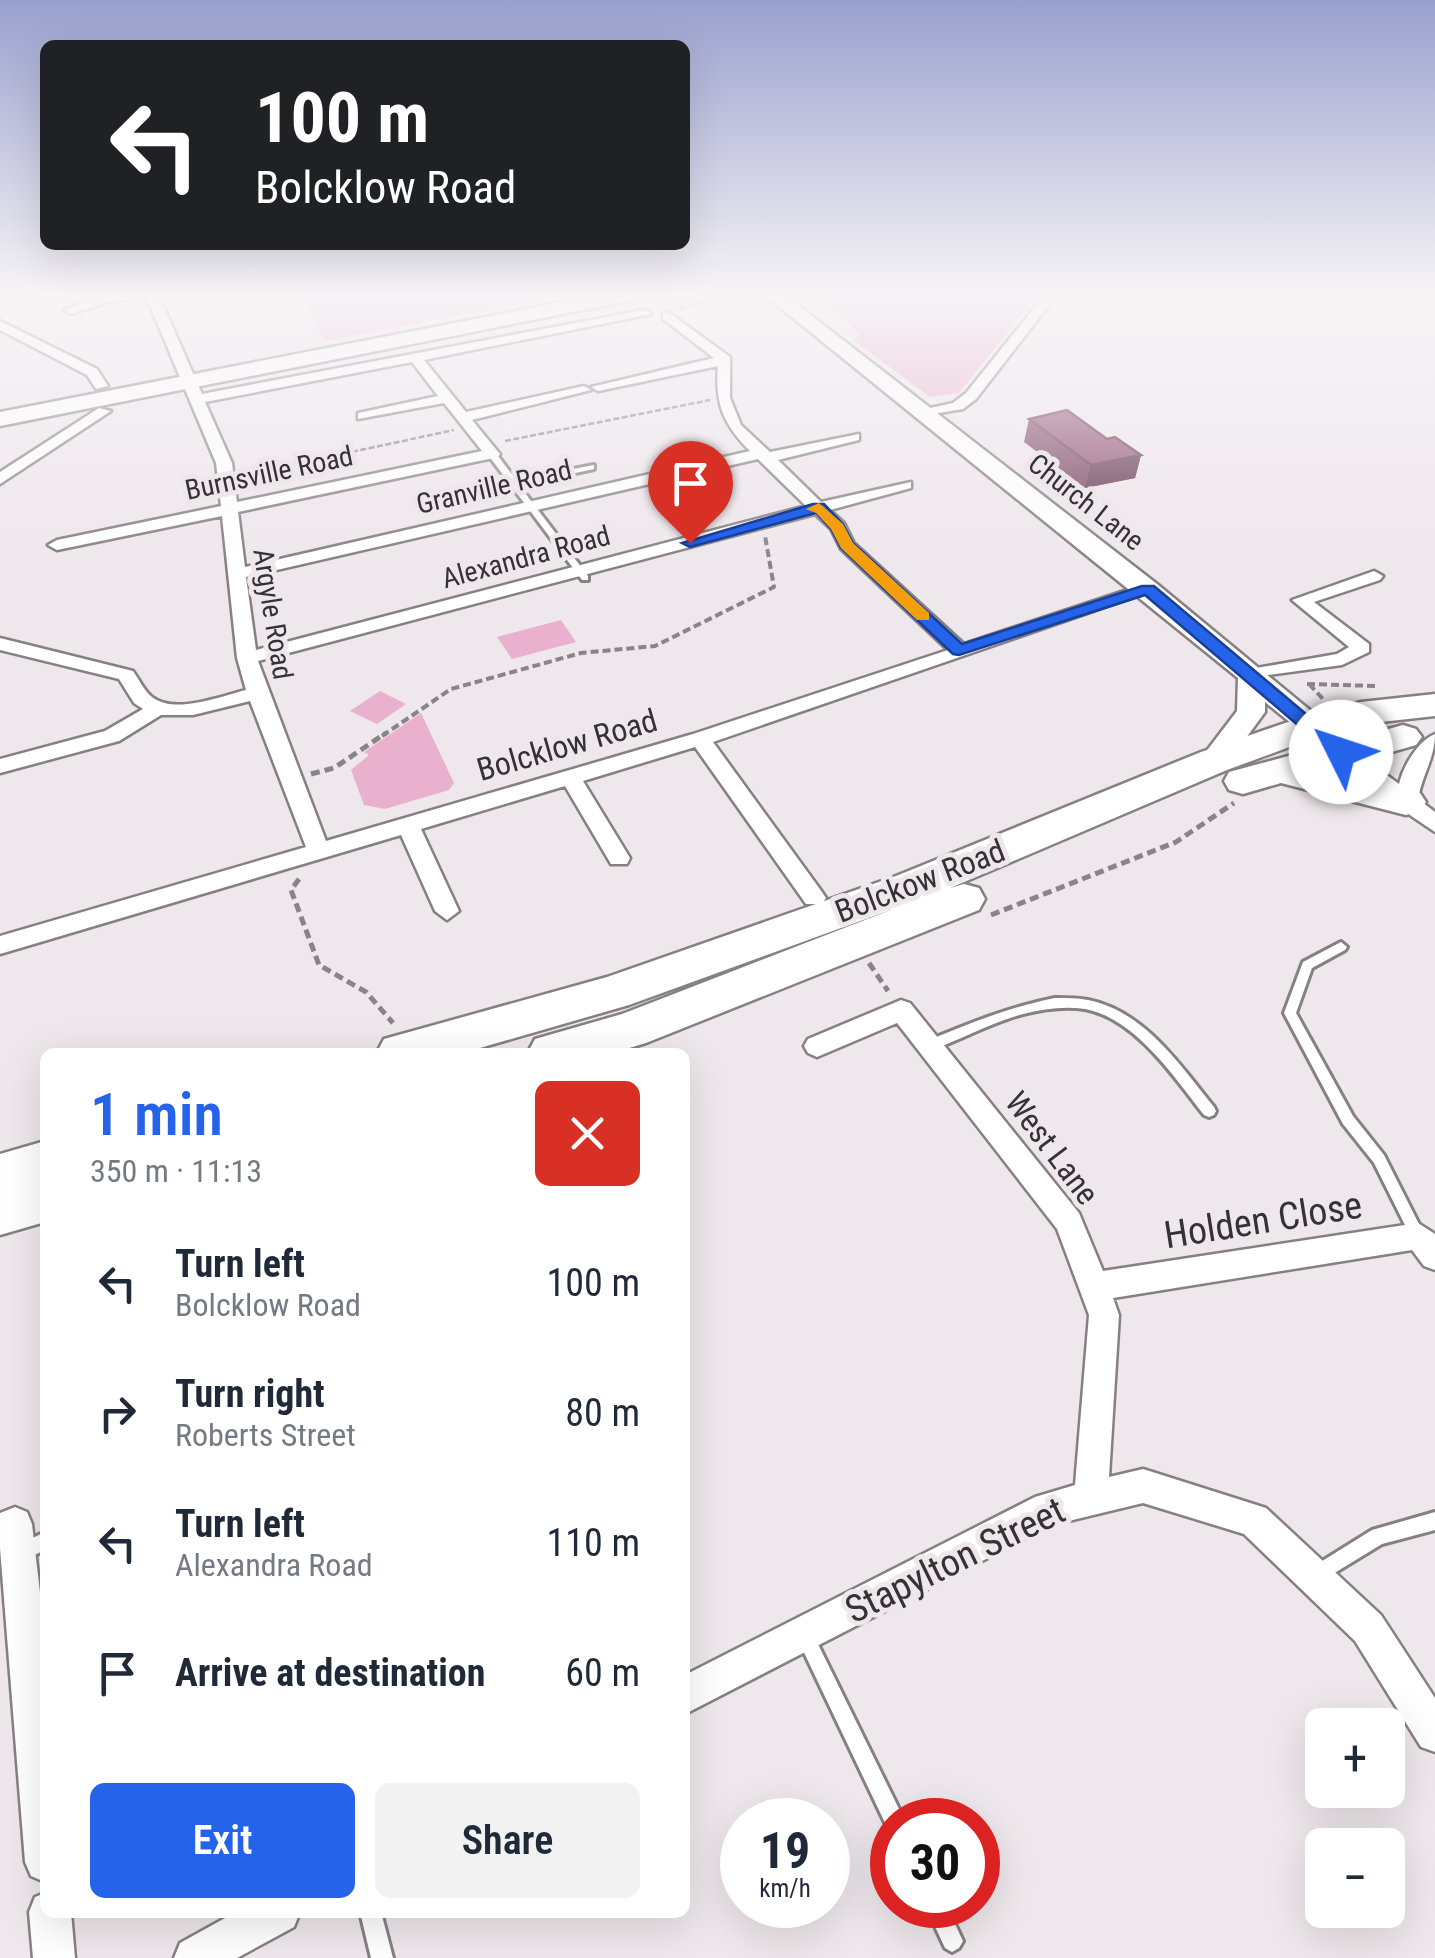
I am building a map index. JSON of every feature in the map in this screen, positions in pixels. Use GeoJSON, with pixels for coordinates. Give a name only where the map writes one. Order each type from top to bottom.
{"type":"FeatureCollection","features":[{"type":"Feature","properties":{"kind":"highway","name":"Bolckow Road"},"geometry":{"type":"LineString","coordinates":[[566,1048],[630,1030],[1066,856],[1182,800],[1327,740],[1361,713],[1435,706]]}},
{"type":"Feature","properties":{"kind":"highway"},"geometry":{"type":"LineString","coordinates":[[1228,782],[1279,770],[1327,740],[1435,737]]}},
{"type":"Feature","properties":{"kind":"highway"},"geometry":{"type":"LineString","coordinates":[[1279,770],[1420,813]]}},
{"type":"Feature","properties":{"kind":"highway","name":"Bolckow Road"},"geometry":{"type":"LineString","coordinates":[[415,1048],[613,993],[911,887],[1080,820],[1228,782]]}},
{"type":"Feature","properties":{"kind":"highway"},"geometry":{"type":"LineString","coordinates":[[0,1176],[40,1164]]}},
{"type":"Feature","properties":{"kind":"highway"},"geometry":{"type":"LineString","coordinates":[[0,1212],[40,1200]]}},
{"type":"Feature","properties":{"kind":"main road"},"geometry":{"type":"LineString","coordinates":[[0,417],[138,391],[193,390],[227,383]]}},
{"type":"Feature","properties":{"kind":"street","name":"Argyle Road"},"geometry":{"type":"LineString","coordinates":[[190,383],[227,478],[248,658],[289,779],[308,855]]}},
{"type":"Feature","properties":{"kind":"street"},"geometry":{"type":"LineString","coordinates":[[193,390],[235,383]]}},
{"type":"Feature","properties":{"kind":"street"},"geometry":{"type":"LineString","coordinates":[[436,383],[488,450]]}},
{"type":"Feature","properties":{"kind":"street"},"geometry":{"type":"LineString","coordinates":[[468,422],[613,383]]}},
{"type":"Feature","properties":{"kind":"street"},"geometry":{"type":"LineString","coordinates":[[723,383],[723,398],[734,427],[819,507],[838,527],[847,545],[959,650]]}},
{"type":"Feature","properties":{"kind":"street","name":"Church Lane"},"geometry":{"type":"LineString","coordinates":[[888,383],[1148,589],[1327,740]]}},
{"type":"Feature","properties":{"kind":"street"},"geometry":{"type":"LineString","coordinates":[[926,413],[958,406],[981,383]]}},
{"type":"Feature","properties":{"kind":"street"},"geometry":{"type":"LineString","coordinates":[[363,416],[448,398]]}},
{"type":"Feature","properties":{"kind":"street"},"geometry":{"type":"LineString","coordinates":[[0,479],[104,411]]}},
{"type":"Feature","properties":{"kind":"street","name":"Granville Road"},"geometry":{"type":"LineString","coordinates":[[238,574],[854,437]]}},
{"type":"Feature","properties":{"kind":"street","name":"Burnsville Road"},"geometry":{"type":"LineString","coordinates":[[57,546],[488,450]]}},
{"type":"Feature","properties":{"kind":"street","name":"Alexandra Road"},"geometry":{"type":"LineString","coordinates":[[248,658],[583,575],[905,484]]}},
{"type":"Feature","properties":{"kind":"street"},"geometry":{"type":"LineString","coordinates":[[1228,782],[1251,712],[1252,674],[1342,659],[1362,648],[1301,600],[1374,576]]}},
{"type":"Feature","properties":{"kind":"street","name":"Bolcklow Road"},"geometry":{"type":"LineString","coordinates":[[0,946],[700,740],[1148,589]]}},
{"type":"Feature","properties":{"kind":"street"},"geometry":{"type":"LineString","coordinates":[[0,644],[126,675],[140,699],[157,708],[193,709],[257,693]]}},
{"type":"Feature","properties":{"kind":"street"},"geometry":{"type":"LineString","coordinates":[[0,766],[112,736],[157,708]]}},
{"type":"Feature","properties":{"kind":"street"},"geometry":{"type":"LineString","coordinates":[[1420,813],[1412,772],[1435,737]]}},
{"type":"Feature","properties":{"kind":"street"},"geometry":{"type":"LineString","coordinates":[[700,740],[814,898]]}},
{"type":"Feature","properties":{"kind":"street"},"geometry":{"type":"LineString","coordinates":[[1327,740],[1420,813]]}},
{"type":"Feature","properties":{"kind":"street"},"geometry":{"type":"LineString","coordinates":[[570,778],[619,858]]}},
{"type":"Feature","properties":{"kind":"street"},"geometry":{"type":"LineString","coordinates":[[408,825],[447,911]]}},
{"type":"Feature","properties":{"kind":"street"},"geometry":{"type":"LineString","coordinates":[[817,1046],[901,1010]]}},
{"type":"Feature","properties":{"kind":"street","name":"West Lane"},"geometry":{"type":"LineString","coordinates":[[901,1010],[1068,1222],[1094,1287],[1104,1315],[1091,1498]]}},
{"type":"Feature","properties":{"kind":"street","name":"Holden Close"},"geometry":{"type":"LineString","coordinates":[[1094,1287],[1426,1246]]}},
{"type":"Feature","properties":{"kind":"street","name":"Stapylton Street"},"geometry":{"type":"LineString","coordinates":[[690,1691],[1047,1509],[1143,1486],[1254,1520],[1368,1628],[1435,1733]]}},
{"type":"Feature","properties":{"kind":"street"},"geometry":{"type":"LineString","coordinates":[[22,1542],[40,1767]]}},
{"type":"Feature","properties":{"kind":"street"},"geometry":{"type":"LineString","coordinates":[[51,1918],[54,1958]]}},
{"type":"Feature","properties":{"kind":"street"},"geometry":{"type":"LineString","coordinates":[[195,1958],[267,1918]]}},
{"type":"Feature","properties":{"kind":"lane"},"geometry":{"type":"LineString","coordinates":[[488,450],[583,575]]}},
{"type":"Feature","properties":{"kind":"lane"},"geometry":{"type":"LineString","coordinates":[[515,483],[591,467]]}},
{"type":"Feature","properties":{"kind":"lane"},"geometry":{"type":"LineString","coordinates":[[1342,948],[1307,965],[1290,1013],[1348,1120],[1379,1159],[1426,1246]]}},
{"type":"Feature","properties":{"kind":"lane"},"geometry":{"type":"LineString","coordinates":[[929,1046],[998,1016],[1062,1000],[1092,1003],[1123,1019],[1172,1062],[1209,1111]]}},
{"type":"Feature","properties":{"kind":"lane"},"geometry":{"type":"LineString","coordinates":[[1315,1575],[1378,1536],[1435,1521]]}},
{"type":"Feature","properties":{"kind":"lane"},"geometry":{"type":"LineString","coordinates":[[804,1634],[883,1798]]}},
{"type":"Feature","properties":{"kind":"lane"},"geometry":{"type":"LineString","coordinates":[[372,1918],[382,1958]]}},
{"type":"Feature","properties":{"kind":"lane"},"geometry":{"type":"LineString","coordinates":[[946,1928],[952,1941]]}},
{"type":"Feature","properties":{"kind":"path"},"geometry":{"type":"LineString","coordinates":[[488,450],[723,398]]}},
{"type":"Feature","properties":{"kind":"path"},"geometry":{"type":"LineString","coordinates":[[227,478],[468,422]]}},
{"type":"Feature","properties":{"kind":"path"},"geometry":{"type":"LineString","coordinates":[[289,779],[334,768],[452,688],[580,653],[655,646],[774,587],[763,524]]}},
{"type":"Feature","properties":{"kind":"path"},"geometry":{"type":"LineString","coordinates":[[978,920],[1176,842],[1228,782]]}},
{"type":"Feature","properties":{"kind":"path"},"geometry":{"type":"LineString","coordinates":[[308,855],[304,871],[292,890],[319,966],[366,992],[407,1048]]}},
{"type":"Feature","properties":{"kind":"path"},"geometry":{"type":"LineString","coordinates":[[887,956],[869,964],[901,1010]]}},
{"type":"Feature","properties":{"kind":"shaded area"},"geometry":{"type":"Polygon","coordinates":[[[912,383],[967,383],[959,393],[930,397],[912,383]]]}},
{"type":"Feature","properties":{"kind":"shaded area"},"geometry":{"type":"Polygon","coordinates":[[[561,620],[576,642],[512,659],[497,637],[561,620]]]}},
{"type":"Feature","properties":{"kind":"shaded area"},"geometry":{"type":"Polygon","coordinates":[[[380,691],[406,704],[377,724],[350,711],[380,691]]]}},
{"type":"Feature","properties":{"kind":"shaded area"},"geometry":{"type":"Polygon","coordinates":[[[421,713],[454,783],[449,790],[385,809],[364,805],[351,770],[369,755],[364,752],[421,713]]]}},
{"type":"Feature","properties":{"kind":"building"},"geometry":{"type":"Polygon","coordinates":[[[1067,410],[1107,439],[1115,437],[1141,455],[1091,465],[1029,419],[1067,410]]]}},
{"type":"Feature","properties":{"kind":"slow traffic"},"geometry":{"type":"LineString","coordinates":[[814,509],[819,507],[838,527],[847,545],[923,617]]}},
{"type":"Feature","properties":{"kind":"route"},"geometry":{"type":"LineString","coordinates":[[690,543],[819,507],[838,527],[847,545],[959,650],[1148,589],[1341,752]]}}]}
